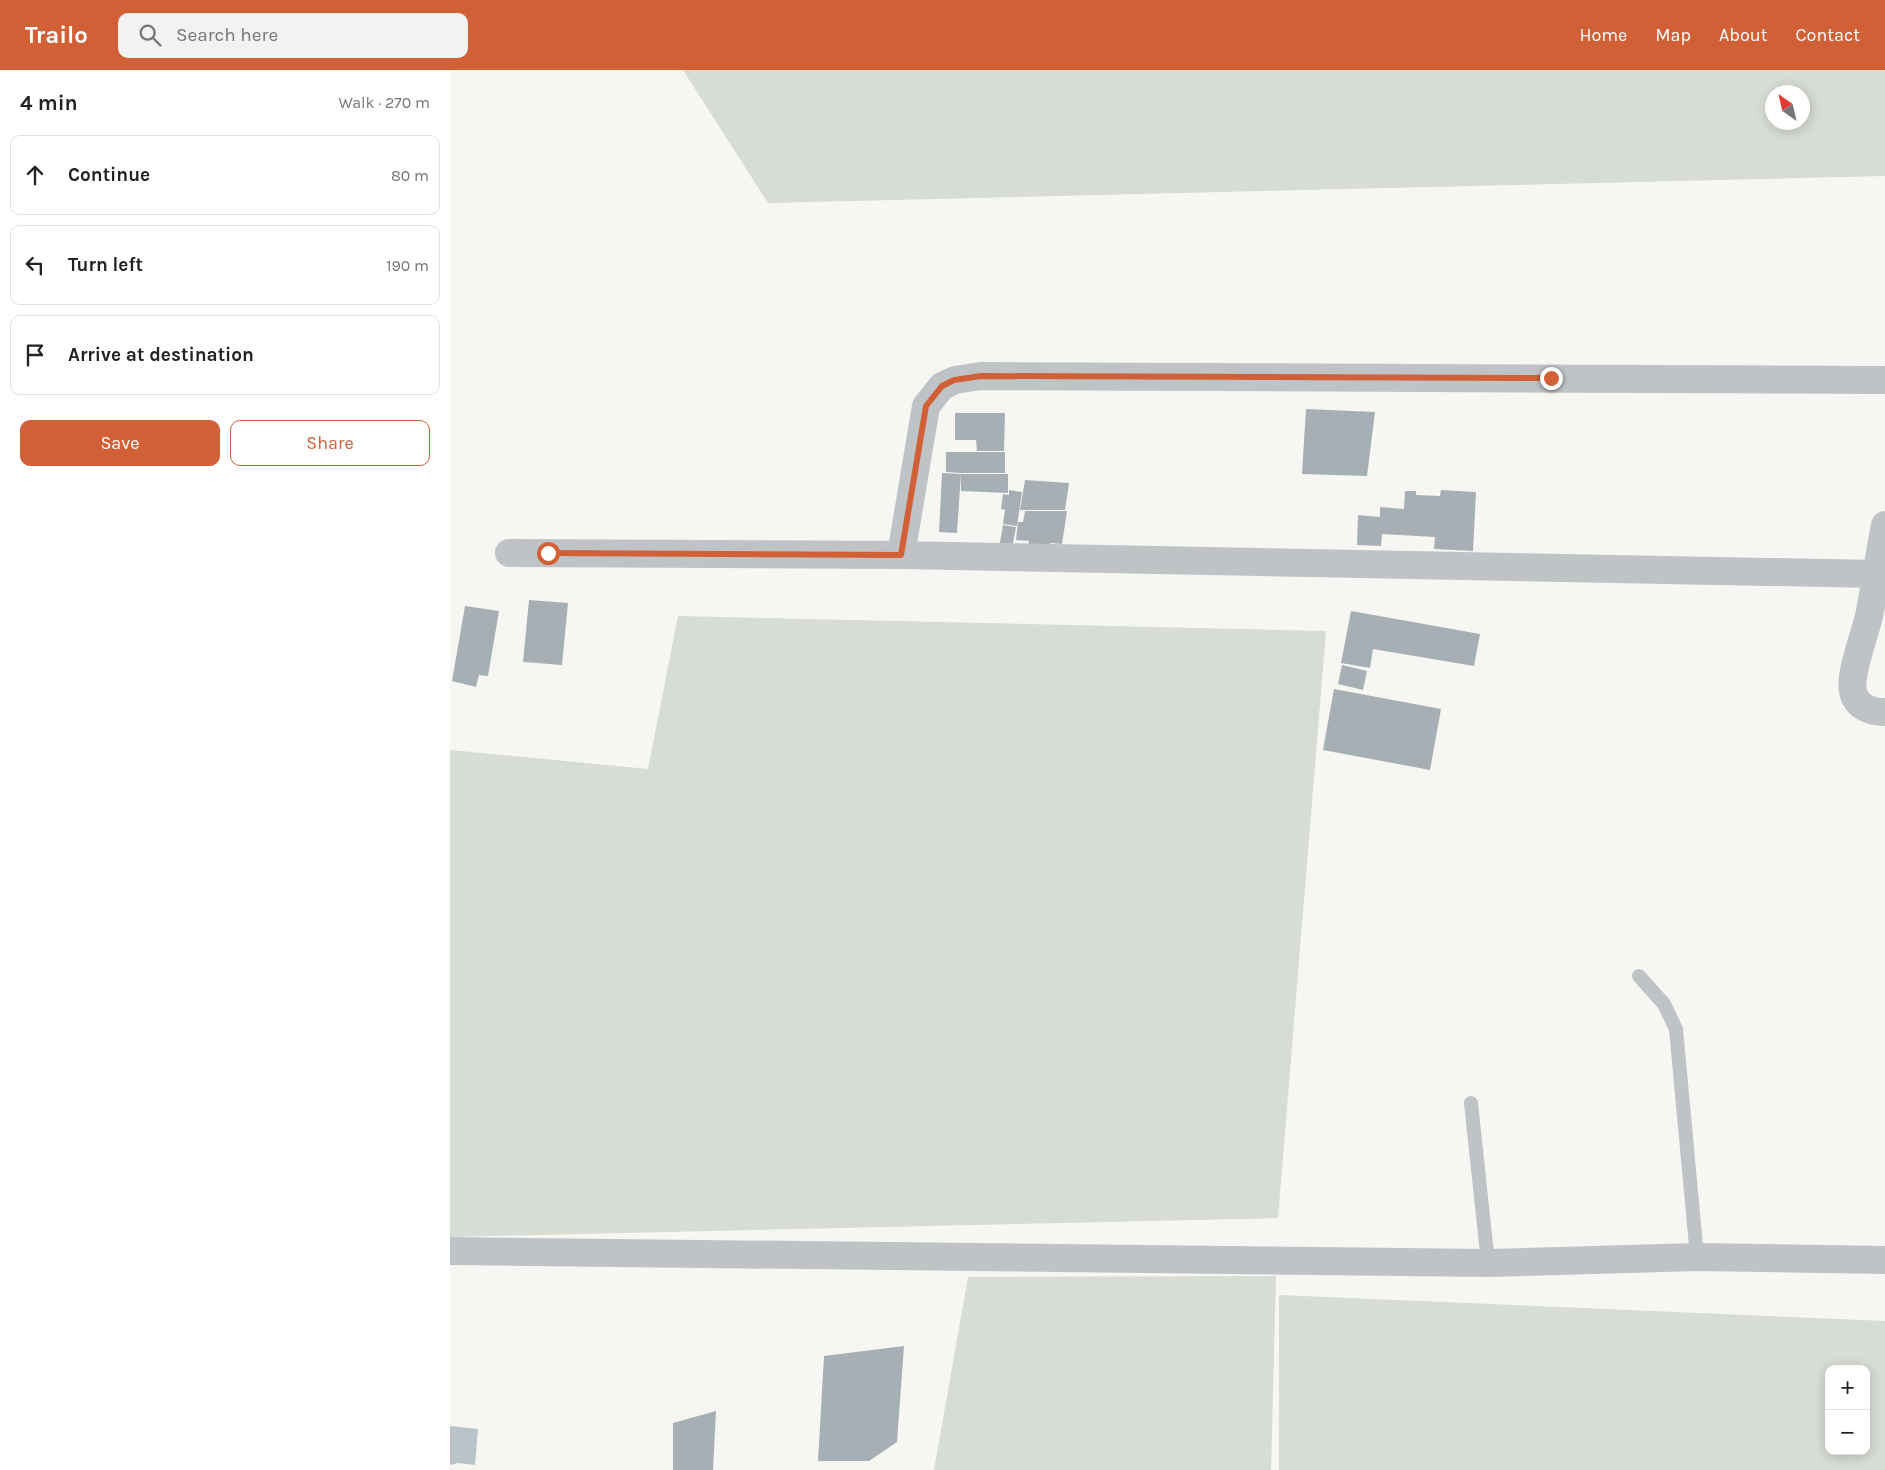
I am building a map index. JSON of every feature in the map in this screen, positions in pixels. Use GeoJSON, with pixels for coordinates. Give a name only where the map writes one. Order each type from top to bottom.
{"type":"FeatureCollection","features":[{"type":"Feature","properties":{"kind":"street"},"geometry":{"type":"LineString","coordinates":[[901,555],[926,406],[942,386],[954,380],[991,376],[1885,380]]}},
{"type":"Feature","properties":{"kind":"street"},"geometry":{"type":"LineString","coordinates":[[1885,525],[1869,616],[1853,680],[1853,692],[1859,703],[1872,712],[1885,712]]}},
{"type":"Feature","properties":{"kind":"street"},"geometry":{"type":"LineString","coordinates":[[508,553],[901,555],[1876,574]]}},
{"type":"Feature","properties":{"kind":"street"},"geometry":{"type":"LineString","coordinates":[[450,1251],[1488,1263],[1697,1257],[1885,1260]]}},
{"type":"Feature","properties":{"kind":"lane"},"geometry":{"type":"LineString","coordinates":[[1639,976],[1664,1004],[1676,1029],[1697,1257]]}},
{"type":"Feature","properties":{"kind":"lane"},"geometry":{"type":"LineString","coordinates":[[1471,1103],[1488,1263]]}},
{"type":"Feature","properties":{"kind":"shaded area"},"geometry":{"type":"Polygon","coordinates":[[[683,70],[1885,70],[1885,176],[768,203],[683,70]]]}},
{"type":"Feature","properties":{"kind":"shaded area"},"geometry":{"type":"Polygon","coordinates":[[[678,616],[1326,631],[1278,1218],[450,1237],[450,750],[648,769],[678,616]]]}},
{"type":"Feature","properties":{"kind":"shaded area"},"geometry":{"type":"Polygon","coordinates":[[[1276,1276],[1271,1470],[934,1470],[968,1277],[1276,1276]]]}},
{"type":"Feature","properties":{"kind":"shaded area"},"geometry":{"type":"Polygon","coordinates":[[[1279,1295],[1885,1321],[1885,1470],[1279,1470],[1279,1295]]]}},
{"type":"Feature","properties":{"kind":"shaded area"},"geometry":{"type":"Polygon","coordinates":[[[450,1426],[478,1429],[475,1465],[458,1463],[450,1465],[450,1426]]]}},
{"type":"Feature","properties":{"kind":"building"},"geometry":{"type":"Polygon","coordinates":[[[1306,409],[1375,412],[1367,476],[1302,474],[1306,409]]]}},
{"type":"Feature","properties":{"kind":"building"},"geometry":{"type":"Polygon","coordinates":[[[955,413],[1005,413],[1004,451],[977,451],[976,440],[955,440],[955,413]]]}},
{"type":"Feature","properties":{"kind":"building"},"geometry":{"type":"Polygon","coordinates":[[[946,452],[1005,452],[1005,473],[946,472],[946,452]]]}},
{"type":"Feature","properties":{"kind":"building"},"geometry":{"type":"Polygon","coordinates":[[[942,473],[961,474],[957,533],[939,532],[942,473]]]}},
{"type":"Feature","properties":{"kind":"building"},"geometry":{"type":"Polygon","coordinates":[[[961,474],[1008,474],[1008,493],[961,491],[961,474]]]}},
{"type":"Feature","properties":{"kind":"building"},"geometry":{"type":"Polygon","coordinates":[[[1025,480],[1069,483],[1065,510],[1020,510],[1025,480]]]}},
{"type":"Feature","properties":{"kind":"building"},"geometry":{"type":"Polygon","coordinates":[[[1009,490],[1022,492],[1017,526],[1003,524],[1005,510],[1001,509],[1003,494],[1009,495],[1009,490]]]}},
{"type":"Feature","properties":{"kind":"building"},"geometry":{"type":"Polygon","coordinates":[[[1441,490],[1476,492],[1473,551],[1434,549],[1435,537],[1382,534],[1381,546],[1357,545],[1358,515],[1380,517],[1380,507],[1404,509],[1405,491],[1416,491],[1416,495],[1440,496],[1441,490]]]}},
{"type":"Feature","properties":{"kind":"building"},"geometry":{"type":"Polygon","coordinates":[[[1025,511],[1067,511],[1062,544],[1050,543],[1049,548],[1028,547],[1029,541],[1016,540],[1018,522],[1023,522],[1025,511]]]}},
{"type":"Feature","properties":{"kind":"building"},"geometry":{"type":"Polygon","coordinates":[[[1003,525],[1016,527],[1011,554],[998,554],[1003,525]]]}},
{"type":"Feature","properties":{"kind":"building"},"geometry":{"type":"Polygon","coordinates":[[[529,600],[568,603],[562,665],[523,662],[529,600]]]}},
{"type":"Feature","properties":{"kind":"building"},"geometry":{"type":"Polygon","coordinates":[[[465,606],[499,611],[488,676],[479,675],[476,687],[452,681],[465,606]]]}},
{"type":"Feature","properties":{"kind":"building"},"geometry":{"type":"Polygon","coordinates":[[[1351,611],[1480,634],[1474,666],[1373,649],[1370,668],[1341,663],[1351,611]]]}},
{"type":"Feature","properties":{"kind":"building"},"geometry":{"type":"Polygon","coordinates":[[[1342,665],[1367,671],[1363,690],[1338,684],[1342,665]]]}},
{"type":"Feature","properties":{"kind":"building"},"geometry":{"type":"Polygon","coordinates":[[[1334,689],[1441,709],[1430,770],[1323,750],[1334,689]]]}},
{"type":"Feature","properties":{"kind":"building"},"geometry":{"type":"Polygon","coordinates":[[[904,1346],[897,1442],[869,1461],[818,1461],[824,1356],[904,1346]]]}},
{"type":"Feature","properties":{"kind":"building"},"geometry":{"type":"Polygon","coordinates":[[[716,1411],[713,1470],[673,1470],[673,1423],[716,1411]]]}},
{"type":"Feature","properties":{"kind":"route"},"geometry":{"type":"LineString","coordinates":[[548,553],[901,555],[926,406],[942,386],[954,380],[981,376],[1551,378]]}}]}
